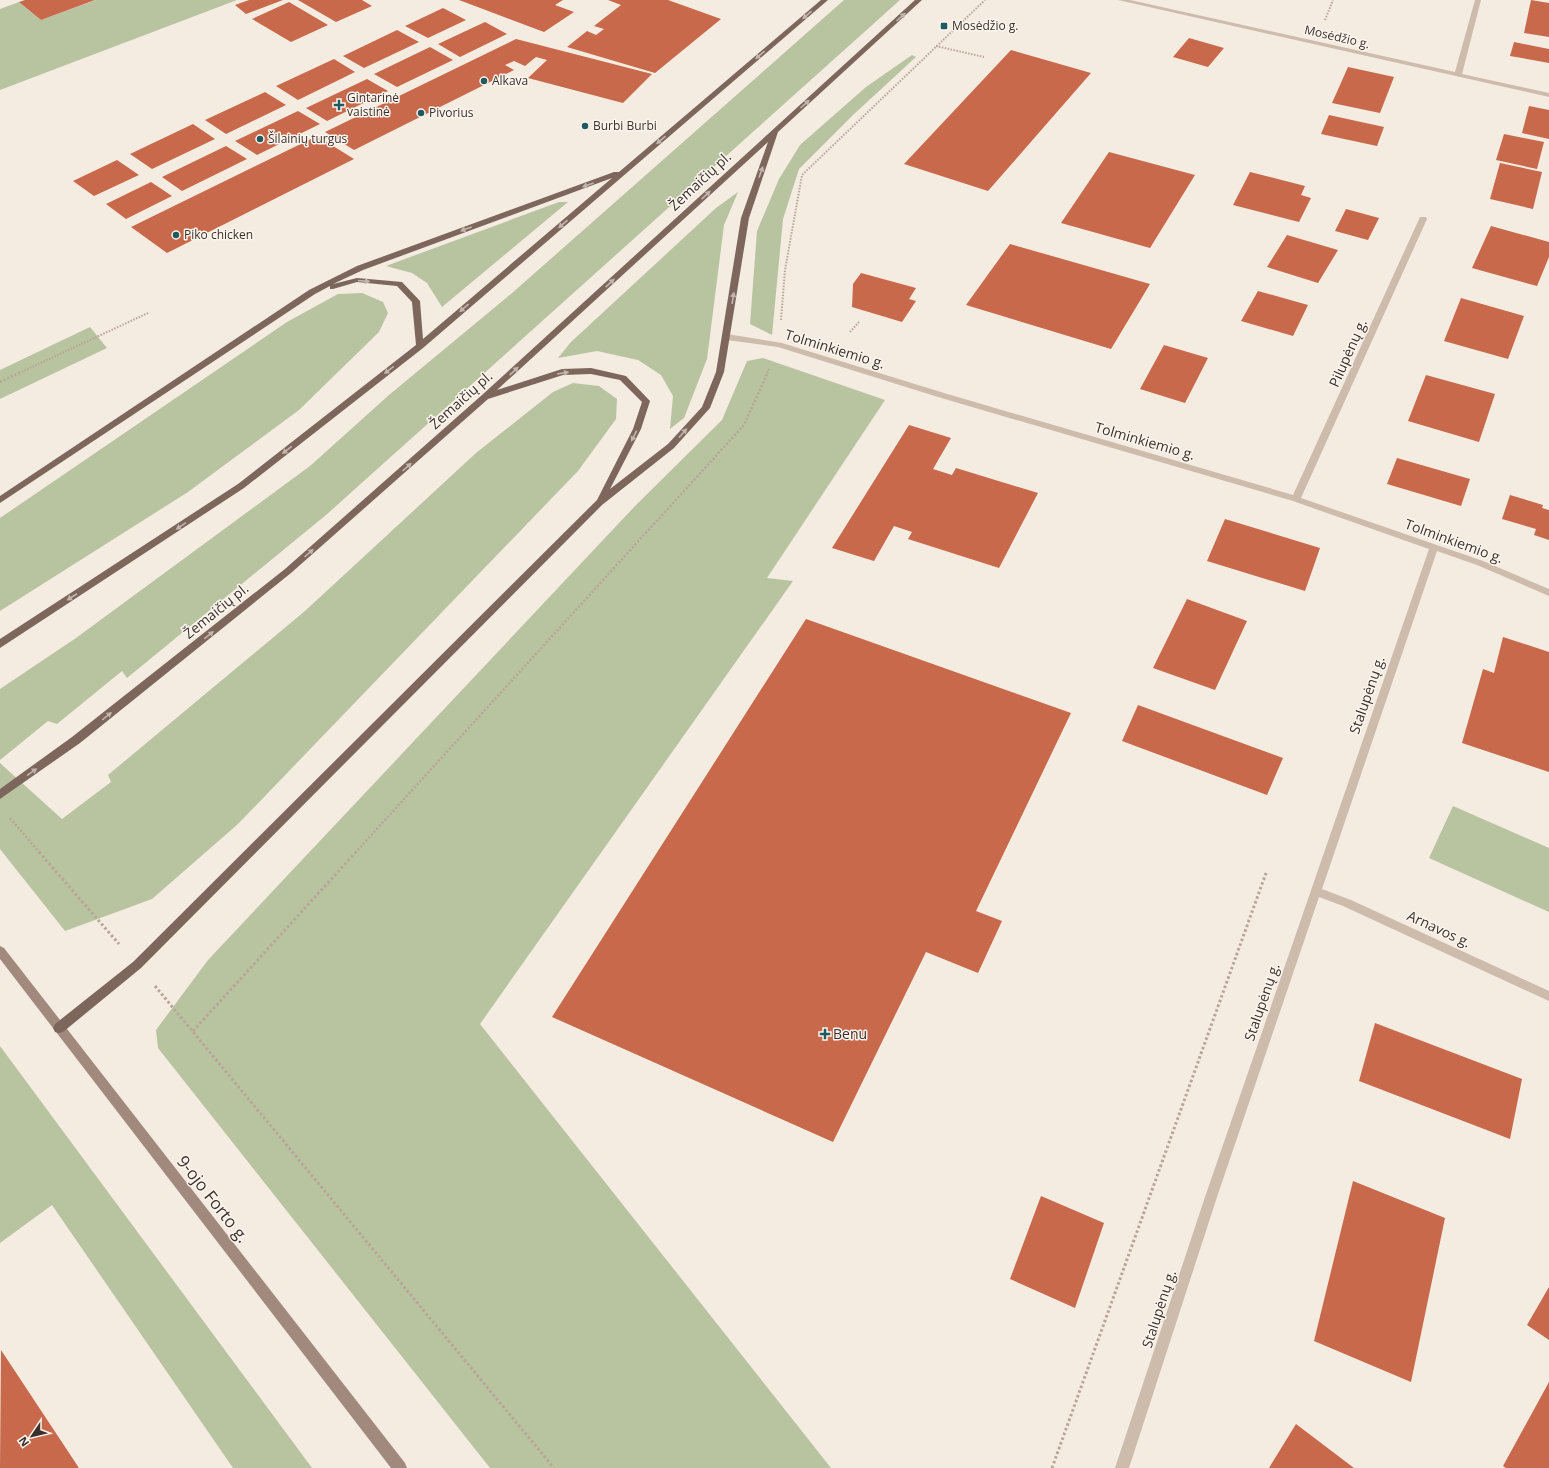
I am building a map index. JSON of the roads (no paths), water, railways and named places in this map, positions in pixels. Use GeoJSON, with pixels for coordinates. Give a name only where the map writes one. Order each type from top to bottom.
{"type":"FeatureCollection","features":[{"type":"Feature","properties":{"kind":"main road"},"geometry":{"type":"LineString","coordinates":[[0,644],[241,486],[420,346],[825,0]]}},
{"type":"Feature","properties":{"kind":"main road","name":"Žemaičių pl."},"geometry":{"type":"LineString","coordinates":[[0,795],[76,740],[288,571],[486,397],[919,0]]}},
{"type":"Feature","properties":{"kind":"main road"},"geometry":{"type":"LineString","coordinates":[[59,1028],[137,965],[599,502],[671,446],[706,408],[720,372],[727,337],[745,218],[776,130]]}},
{"type":"Feature","properties":{"kind":"main road"},"geometry":{"type":"LineString","coordinates":[[0,500],[312,292],[360,268],[624,171]]}},
{"type":"Feature","properties":{"kind":"main road"},"geometry":{"type":"LineString","coordinates":[[312,292],[357,280],[400,284],[416,301],[420,346]]}},
{"type":"Feature","properties":{"kind":"main road"},"geometry":{"type":"LineString","coordinates":[[486,397],[562,372],[591,371],[623,378],[646,401],[637,429],[599,502]]}},
{"type":"Feature","properties":{"kind":"main road","name":"9-ojo Forto g."},"geometry":{"type":"LineString","coordinates":[[0,951],[400,1468]]}},
{"type":"Feature","properties":{"kind":"street","name":"Mosėdžio g."},"geometry":{"type":"LineString","coordinates":[[1121,0],[1549,95]]}},
{"type":"Feature","properties":{"kind":"street"},"geometry":{"type":"LineString","coordinates":[[1458,75],[1478,0]]}},
{"type":"Feature","properties":{"kind":"street","name":"Pilupėnų g."},"geometry":{"type":"LineString","coordinates":[[1296,499],[1423,219]]}},
{"type":"Feature","properties":{"kind":"street","name":"Tolminkiemio g."},"geometry":{"type":"LineString","coordinates":[[727,337],[779,345],[941,395],[1296,499],[1480,563],[1549,593]]}},
{"type":"Feature","properties":{"kind":"street","name":"Stalupėnų g."},"geometry":{"type":"LineString","coordinates":[[1122,1468],[1211,1197],[1434,547]]}},
{"type":"Feature","properties":{"kind":"street","name":"Arnavos g."},"geometry":{"type":"LineString","coordinates":[[1316,891],[1347,903],[1549,996]]}},
{"type":"Feature","properties":{"kind":"place","name":"Mosėdžio g."},"geometry":{"type":"Point","coordinates":[944,26]}},
{"type":"Feature","properties":{"kind":"place","name":"Alkava"},"geometry":{"type":"Point","coordinates":[484,81]}},
{"type":"Feature","properties":{"kind":"place","name":"Gintarinė vaistinė"},"geometry":{"type":"Point","coordinates":[339,105]}},
{"type":"Feature","properties":{"kind":"place","name":"Pivorius"},"geometry":{"type":"Point","coordinates":[421,113]}},
{"type":"Feature","properties":{"kind":"place","name":"Burbi Burbi"},"geometry":{"type":"Point","coordinates":[585,126]}},
{"type":"Feature","properties":{"kind":"place","name":"Šilainių turgus"},"geometry":{"type":"Point","coordinates":[260,139]}},
{"type":"Feature","properties":{"kind":"place","name":"Piko chicken"},"geometry":{"type":"Point","coordinates":[176,235]}},
{"type":"Feature","properties":{"kind":"place","name":"Benu"},"geometry":{"type":"Point","coordinates":[825,1034]}}]}
